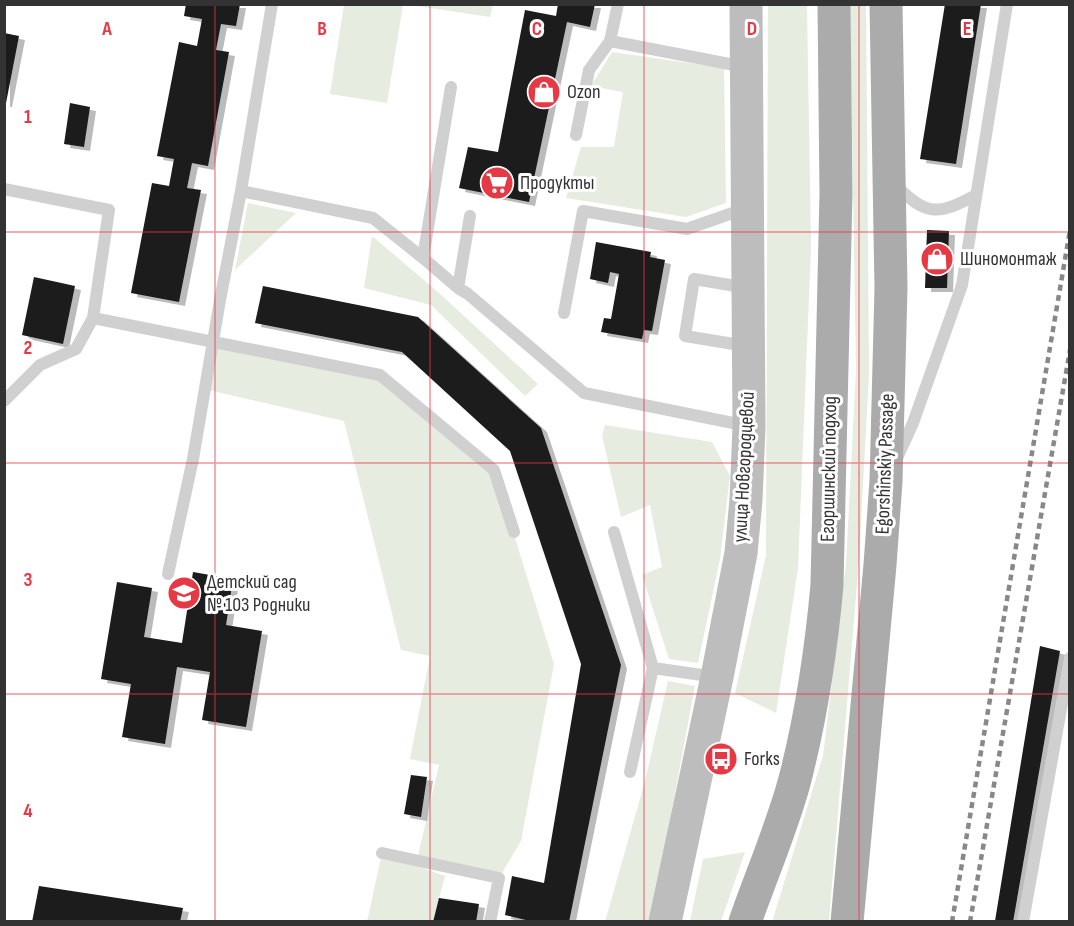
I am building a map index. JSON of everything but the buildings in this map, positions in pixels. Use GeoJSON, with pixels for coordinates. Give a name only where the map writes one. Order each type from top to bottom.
{"type":"FeatureCollection","features":[{"type":"Feature","properties":{"kind":"main road","name":"Егоршинский подход"},"geometry":{"type":"LineString","coordinates":[[745,921],[793,786],[808,722],[827,585],[836,193],[834,4]]}},
{"type":"Feature","properties":{"kind":"main road","name":"Egorshinskiy Passage"},"geometry":{"type":"LineString","coordinates":[[847,921],[886,481],[891,288],[886,4]]}},
{"type":"Feature","properties":{"kind":"street","name":"улица Новгородцевой"},"geometry":{"type":"LineString","coordinates":[[665,921],[741,553],[746,500],[749,427],[746,4]]}},
{"type":"Feature","properties":{"kind":"lane"},"geometry":{"type":"LineString","coordinates":[[168,574],[193,459],[272,4]]}},
{"type":"Feature","properties":{"kind":"lane"},"geometry":{"type":"LineString","coordinates":[[576,135],[589,70],[610,41],[618,4]]}},
{"type":"Feature","properties":{"kind":"lane"},"geometry":{"type":"LineString","coordinates":[[886,481],[913,423],[962,285],[1007,4]]}},
{"type":"Feature","properties":{"kind":"lane"},"geometry":{"type":"LineString","coordinates":[[610,41],[747,68]]}},
{"type":"Feature","properties":{"kind":"lane"},"geometry":{"type":"LineString","coordinates":[[423,258],[451,87]]}},
{"type":"Feature","properties":{"kind":"lane"},"geometry":{"type":"LineString","coordinates":[[890,179],[908,198],[931,211],[954,207],[976,195]]}},
{"type":"Feature","properties":{"kind":"lane"},"geometry":{"type":"LineString","coordinates":[[4,189],[109,210],[93,318],[76,349],[40,365],[4,401]]}},
{"type":"Feature","properties":{"kind":"lane"},"geometry":{"type":"LineString","coordinates":[[241,191],[373,218],[468,294],[584,393],[749,427]]}},
{"type":"Feature","properties":{"kind":"lane"},"geometry":{"type":"LineString","coordinates":[[564,313],[583,211],[687,229],[748,208]]}},
{"type":"Feature","properties":{"kind":"lane"},"geometry":{"type":"LineString","coordinates":[[458,288],[470,216]]}},
{"type":"Feature","properties":{"kind":"lane"},"geometry":{"type":"LineString","coordinates":[[748,288],[694,279],[685,336],[748,346]]}},
{"type":"Feature","properties":{"kind":"lane"},"geometry":{"type":"LineString","coordinates":[[93,318],[380,375],[494,470],[514,532]]}},
{"type":"Feature","properties":{"kind":"lane"},"geometry":{"type":"LineString","coordinates":[[614,532],[653,668],[630,772]]}},
{"type":"Feature","properties":{"kind":"lane"},"geometry":{"type":"LineString","coordinates":[[1023,921],[1070,658]]}},
{"type":"Feature","properties":{"kind":"lane"},"geometry":{"type":"LineString","coordinates":[[653,668],[717,677]]}},
{"type":"Feature","properties":{"kind":"lane"},"geometry":{"type":"LineString","coordinates":[[382,852],[499,878],[490,921]]}},
{"type":"Feature","properties":{"kind":"shaded area"},"geometry":{"type":"Polygon","coordinates":[[[344,5],[403,5],[387,103],[330,94],[344,5]]]}},
{"type":"Feature","properties":{"kind":"shaded area"},"geometry":{"type":"Polygon","coordinates":[[[410,5],[493,5],[490,17],[410,5]]]}},
{"type":"Feature","properties":{"kind":"shaded area"},"geometry":{"type":"Polygon","coordinates":[[[768,5],[807,5],[811,247],[798,568],[776,713],[735,693],[766,555],[768,5]]]}},
{"type":"Feature","properties":{"kind":"shaded area"},"geometry":{"type":"Polygon","coordinates":[[[850,5],[866,5],[869,373],[859,560],[829,921],[772,922],[823,756],[846,565],[856,370],[850,5]]]}},
{"type":"Feature","properties":{"kind":"shaded area"},"geometry":{"type":"Polygon","coordinates":[[[612,52],[724,68],[726,203],[686,217],[566,198],[581,147],[614,147],[623,92],[591,86],[612,52]]]}},
{"type":"Feature","properties":{"kind":"shaded area"},"geometry":{"type":"Polygon","coordinates":[[[248,203],[296,213],[235,270],[248,203]]]}},
{"type":"Feature","properties":{"kind":"shaded area"},"geometry":{"type":"Polygon","coordinates":[[[372,236],[438,292],[538,384],[525,396],[431,305],[364,288],[372,236]]]}},
{"type":"Feature","properties":{"kind":"shaded area"},"geometry":{"type":"Polygon","coordinates":[[[213,341],[380,375],[494,470],[554,664],[521,841],[499,878],[417,860],[439,765],[410,759],[430,656],[401,650],[344,421],[204,389],[213,341]]]}},
{"type":"Feature","properties":{"kind":"shaded area"},"geometry":{"type":"Polygon","coordinates":[[[605,425],[712,442],[730,476],[720,559],[698,663],[669,659],[642,575],[662,567],[650,505],[621,517],[602,435],[605,425]]]}},
{"type":"Feature","properties":{"kind":"shaded area"},"geometry":{"type":"Polygon","coordinates":[[[668,681],[695,686],[651,921],[605,922],[645,781],[668,681]]]}},
{"type":"Feature","properties":{"kind":"shaded area"},"geometry":{"type":"Polygon","coordinates":[[[745,852],[721,921],[690,921],[703,859],[745,852]]]}},
{"type":"Feature","properties":{"kind":"shaded area"},"geometry":{"type":"Polygon","coordinates":[[[382,853],[445,876],[433,921],[367,922],[382,853]]]}},
{"type":"Feature","properties":{"kind":"railway"},"geometry":{"type":"LineString","coordinates":[[952,922],[1070,230]]}},
{"type":"Feature","properties":{"kind":"railway"},"geometry":{"type":"LineString","coordinates":[[970,922],[1070,350]]}},
{"type":"Feature","properties":{"kind":"place","name":"Ozon"},"geometry":{"type":"Point","coordinates":[544,92]}},
{"type":"Feature","properties":{"kind":"place","name":"Продукты"},"geometry":{"type":"Point","coordinates":[497,183]}},
{"type":"Feature","properties":{"kind":"place","name":"Шиномонтаж"},"geometry":{"type":"Point","coordinates":[937,259]}},
{"type":"Feature","properties":{"kind":"place","name":"Детский сад № 103 Родники"},"geometry":{"type":"Point","coordinates":[184,593]}},
{"type":"Feature","properties":{"kind":"place","name":"Forks"},"geometry":{"type":"Point","coordinates":[721,759]}}]}
